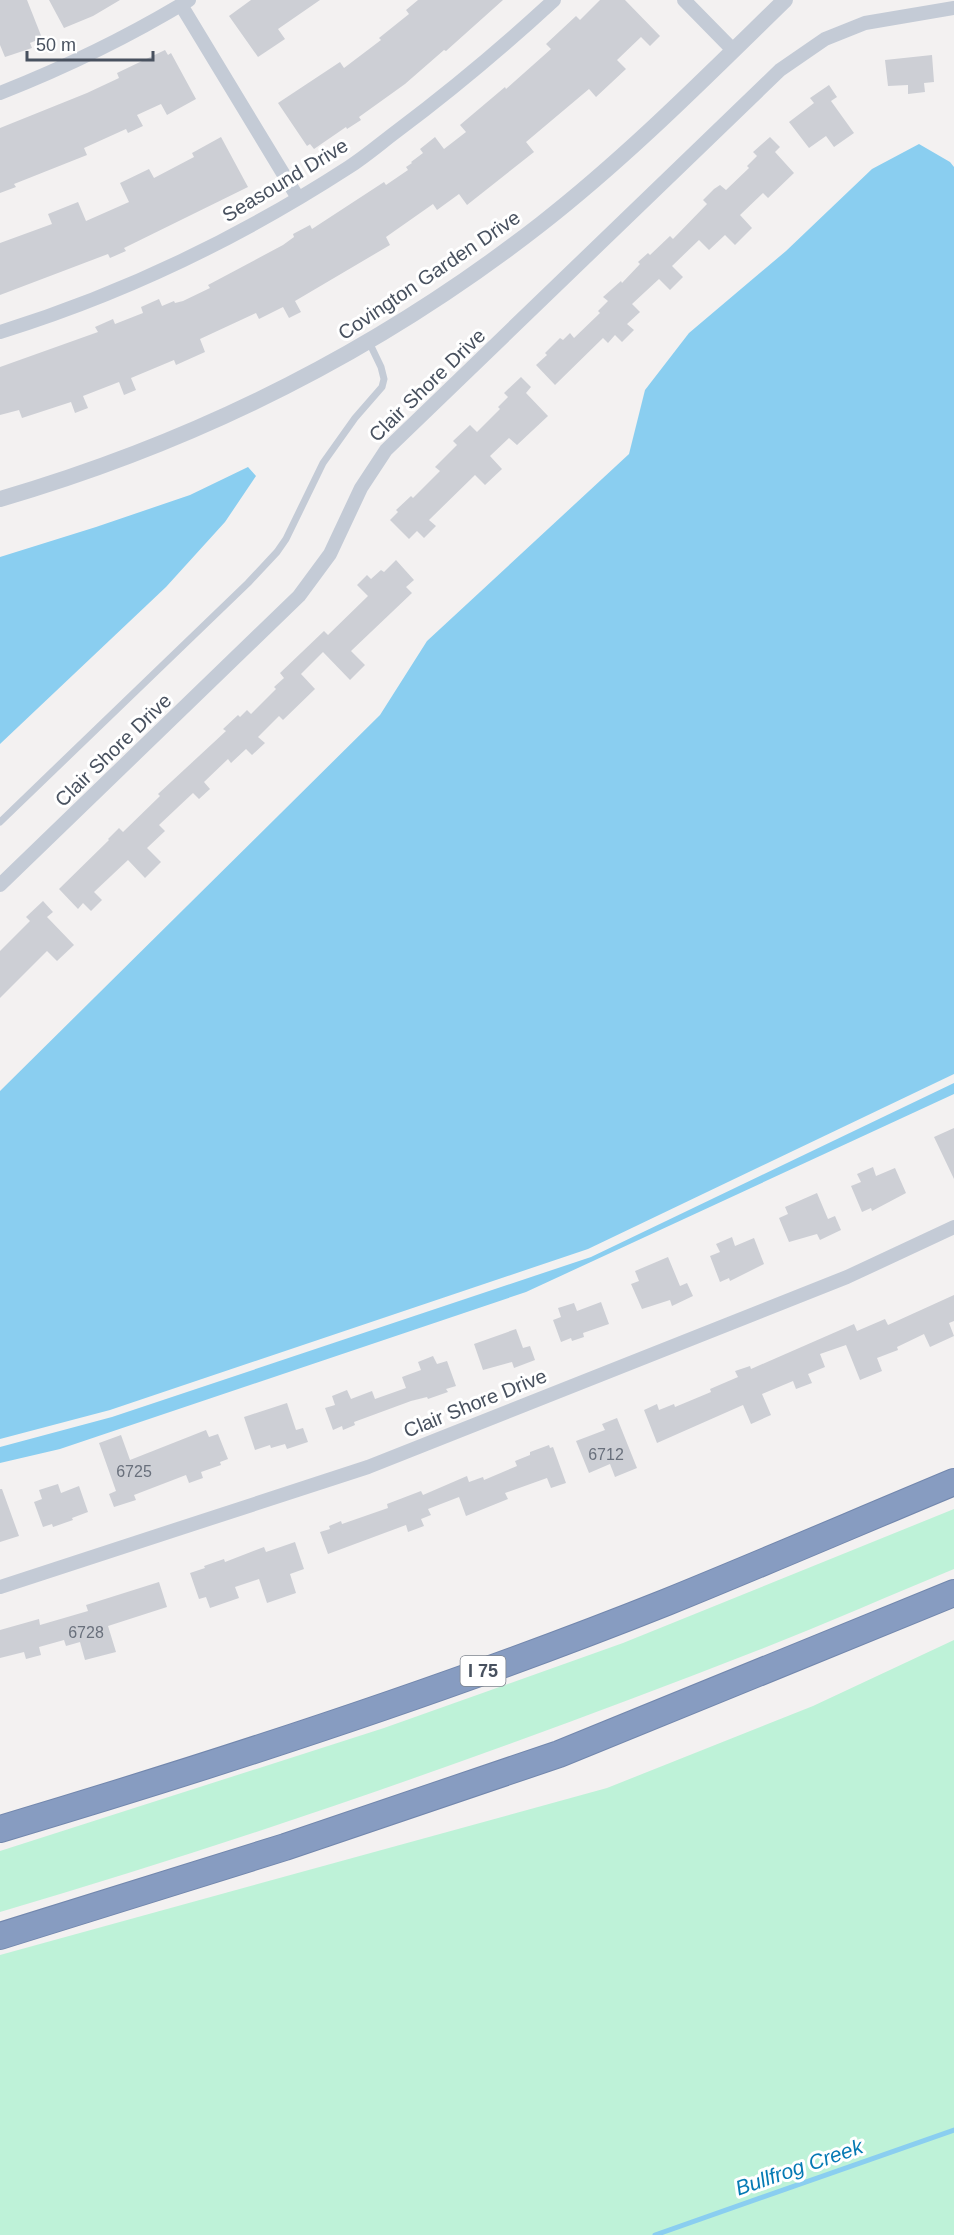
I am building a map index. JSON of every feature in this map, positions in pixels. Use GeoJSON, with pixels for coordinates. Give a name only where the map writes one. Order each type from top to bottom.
{"type":"FeatureCollection","features":[{"type":"Feature","properties":{"kind":"highway","name":"I 75"},"geometry":{"type":"LineString","coordinates":[[0,1829],[216,1762],[481,1671],[666,1602],[954,1482]]}},
{"type":"Feature","properties":{"kind":"highway"},"geometry":{"type":"LineString","coordinates":[[0,1936],[285,1847],[560,1754],[954,1593]]}},
{"type":"Feature","properties":{"kind":"street","name":"Seasound Drive"},"geometry":{"type":"LineString","coordinates":[[0,332],[82,303],[147,276],[232,235],[298,198],[351,166],[446,95],[491,58],[554,0]]}},
{"type":"Feature","properties":{"kind":"street"},"geometry":{"type":"LineString","coordinates":[[684,0],[733,50]]}},
{"type":"Feature","properties":{"kind":"street","name":"Covington Garden Drive"},"geometry":{"type":"LineString","coordinates":[[0,499],[58,482],[211,424],[327,367],[414,315],[540,225],[610,167],[785,0]]}},
{"type":"Feature","properties":{"kind":"street"},"geometry":{"type":"LineString","coordinates":[[0,93],[58,70],[122,39],[185,3],[298,198]]}},
{"type":"Feature","properties":{"kind":"street","name":"Clair Shore Drive"},"geometry":{"type":"LineString","coordinates":[[0,885],[299,596],[330,555],[361,488],[386,450],[780,70],[825,39],[865,23],[954,8]]}},
{"type":"Feature","properties":{"kind":"street","name":"Clair Shore Drive"},"geometry":{"type":"LineString","coordinates":[[0,1587],[368,1467],[847,1277],[954,1227]]}},
{"type":"Feature","properties":{"kind":"lane"},"geometry":{"type":"LineString","coordinates":[[0,822],[248,583],[277,552],[290,531],[323,463],[355,418],[382,387],[384,379],[381,367],[369,342]]}},
{"type":"Feature","properties":{"kind":"green space"},"geometry":{"type":"Polygon","coordinates":[[[954,1509],[954,1569],[756,1651],[381,1790],[191,1853],[0,1912],[0,1851],[384,1728],[623,1643],[954,1509]]]}},
{"type":"Feature","properties":{"kind":"green space"},"geometry":{"type":"Polygon","coordinates":[[[954,1640],[954,2235],[0,2235],[0,1955],[607,1788],[813,1706],[954,1640]]]}},
{"type":"Feature","properties":{"kind":"water"},"geometry":{"type":"Polygon","coordinates":[[[919,144],[950,162],[954,167],[954,1074],[588,1249],[110,1410],[0,1439],[0,1091],[380,715],[427,641],[629,454],[645,390],[689,333],[786,251],[872,169],[919,144]]]}},
{"type":"Feature","properties":{"kind":"water"},"geometry":{"type":"Polygon","coordinates":[[[248,467],[256,476],[225,522],[166,587],[0,744],[0,557],[190,495],[248,467]]]}},
{"type":"Feature","properties":{"kind":"water"},"geometry":{"type":"Polygon","coordinates":[[[954,1083],[954,1094],[526,1292],[60,1449],[0,1463],[0,1447],[112,1417],[591,1257],[954,1083]]]}},
{"type":"Feature","properties":{"kind":"building"},"geometry":{"type":"Polygon","coordinates":[[[0,0],[27,0],[42,38],[30,43],[32,48],[5,57],[0,45],[0,0]]]}},
{"type":"Feature","properties":{"kind":"building"},"geometry":{"type":"Polygon","coordinates":[[[49,0],[120,0],[93,16],[64,28],[49,0]]]}},
{"type":"Feature","properties":{"kind":"building"},"geometry":{"type":"Polygon","coordinates":[[[251,0],[320,0],[278,29],[285,39],[258,57],[229,16],[251,0]]]}},
{"type":"Feature","properties":{"kind":"building"},"geometry":{"type":"Polygon","coordinates":[[[418,0],[503,0],[446,51],[444,50],[405,84],[359,117],[361,120],[347,129],[346,127],[314,149],[310,144],[307,146],[278,103],[340,62],[344,68],[381,40],[379,38],[409,14],[406,10],[418,0]]]}},
{"type":"Feature","properties":{"kind":"building"},"geometry":{"type":"Polygon","coordinates":[[[600,0],[625,0],[660,36],[650,46],[641,37],[617,60],[626,69],[596,97],[589,89],[526,142],[534,152],[467,205],[459,194],[437,210],[433,204],[386,237],[390,245],[295,301],[301,312],[289,318],[283,307],[259,319],[256,313],[200,339],[205,352],[176,365],[174,360],[131,378],[136,390],[124,395],[119,382],[83,396],[88,408],[75,413],[71,402],[22,418],[19,410],[0,415],[0,367],[98,332],[95,327],[113,319],[115,324],[143,313],[141,307],[159,299],[162,306],[174,301],[175,303],[183,301],[210,288],[208,285],[283,245],[294,237],[293,234],[310,225],[312,229],[384,182],[386,185],[408,170],[406,167],[423,153],[420,149],[435,137],[444,149],[466,132],[460,125],[505,87],[506,89],[551,49],[546,44],[576,16],[580,20],[600,0]]]}},
{"type":"Feature","properties":{"kind":"building"},"geometry":{"type":"Polygon","coordinates":[[[165,50],[168,55],[171,53],[196,99],[167,115],[161,104],[137,115],[143,126],[128,133],[126,129],[84,148],[87,155],[14,184],[16,187],[0,193],[0,128],[119,78],[117,73],[165,50]]]}},
{"type":"Feature","properties":{"kind":"building"},"geometry":{"type":"Polygon","coordinates":[[[932,55],[934,82],[924,83],[925,92],[908,94],[908,85],[888,86],[885,60],[932,55]]]}},
{"type":"Feature","properties":{"kind":"building"},"geometry":{"type":"Polygon","coordinates":[[[829,85],[837,97],[831,101],[854,133],[834,147],[826,136],[809,148],[789,122],[814,103],[810,98],[829,85]]]}},
{"type":"Feature","properties":{"kind":"building"},"geometry":{"type":"Polygon","coordinates":[[[221,137],[248,187],[124,248],[126,251],[110,258],[108,254],[0,295],[0,243],[52,224],[48,214],[78,202],[86,221],[129,202],[120,183],[149,169],[154,178],[194,157],[192,153],[221,137]]]}},
{"type":"Feature","properties":{"kind":"building"},"geometry":{"type":"Polygon","coordinates":[[[770,137],[780,147],[775,152],[794,173],[768,198],[763,193],[740,215],[752,228],[735,245],[725,235],[709,250],[699,240],[672,266],[683,277],[670,290],[659,279],[632,304],[640,312],[627,324],[634,330],[622,342],[615,335],[608,343],[603,338],[555,385],[536,365],[547,355],[545,353],[560,338],[563,340],[570,333],[574,338],[600,313],[598,311],[608,301],[603,297],[621,281],[622,283],[648,253],[650,255],[670,236],[673,239],[707,204],[703,200],[714,189],[720,185],[726,190],[749,168],[747,166],[757,156],[753,152],[770,137]]]}},
{"type":"Feature","properties":{"kind":"building"},"geometry":{"type":"Polygon","coordinates":[[[521,377],[531,387],[526,393],[548,416],[517,445],[509,438],[490,456],[502,469],[485,485],[475,475],[429,520],[436,526],[424,538],[417,531],[409,539],[390,520],[398,512],[396,510],[411,496],[413,498],[440,471],[435,467],[457,445],[453,441],[470,425],[477,432],[500,409],[498,407],[508,397],[504,393],[521,377]]]}},
{"type":"Feature","properties":{"kind":"building"},"geometry":{"type":"Polygon","coordinates":[[[396,560],[414,580],[406,587],[412,593],[351,651],[365,665],[350,680],[323,652],[301,674],[315,689],[283,720],[279,716],[258,737],[265,743],[252,755],[246,749],[231,763],[228,759],[204,782],[210,789],[199,799],[193,793],[159,825],[165,831],[147,848],[161,862],[145,878],[128,860],[94,892],[102,900],[91,911],[83,903],[78,909],[59,889],[119,828],[123,832],[160,796],[158,794],[226,731],[223,729],[238,715],[240,717],[247,710],[251,714],[284,678],[280,673],[324,631],[328,635],[368,596],[357,585],[367,575],[371,579],[381,570],[384,572],[396,560]]]}},
{"type":"Feature","properties":{"kind":"building"},"geometry":{"type":"Polygon","coordinates":[[[43,901],[53,912],[47,917],[74,945],[57,961],[47,951],[0,998],[0,951],[30,921],[26,917],[43,901]]]}},
{"type":"Feature","properties":{"kind":"building"},"geometry":{"type":"Polygon","coordinates":[[[954,1128],[954,1179],[934,1137],[954,1128]]]}},
{"type":"Feature","properties":{"kind":"building"},"geometry":{"type":"Polygon","coordinates":[[[873,1167],[876,1176],[895,1168],[906,1193],[872,1211],[871,1208],[862,1212],[851,1186],[861,1182],[857,1174],[873,1167]]]}},
{"type":"Feature","properties":{"kind":"building"},"geometry":{"type":"Polygon","coordinates":[[[817,1193],[828,1219],[835,1216],[841,1230],[820,1240],[817,1234],[789,1242],[779,1218],[788,1214],[785,1207],[817,1193]]]}},
{"type":"Feature","properties":{"kind":"building"},"geometry":{"type":"Polygon","coordinates":[[[732,1237],[735,1246],[754,1238],[764,1264],[730,1281],[729,1278],[720,1282],[710,1256],[720,1252],[716,1244],[732,1237]]]}},
{"type":"Feature","properties":{"kind":"building"},"geometry":{"type":"Polygon","coordinates":[[[668,1257],[680,1286],[687,1283],[693,1296],[672,1306],[670,1300],[642,1309],[631,1284],[639,1281],[635,1271],[668,1257]]]}},
{"type":"Feature","properties":{"kind":"building"},"geometry":{"type":"Polygon","coordinates":[[[954,1295],[954,1321],[949,1323],[954,1336],[930,1347],[924,1334],[897,1347],[898,1350],[877,1358],[882,1371],[860,1380],[846,1345],[820,1354],[825,1367],[808,1374],[812,1383],[796,1389],[793,1381],[762,1394],[771,1415],[751,1424],[743,1405],[657,1443],[644,1410],[657,1404],[659,1410],[674,1404],[675,1407],[711,1392],[710,1389],[738,1377],[735,1371],[750,1366],[751,1369],[854,1324],[857,1331],[885,1319],[888,1325],[954,1295]]]}},
{"type":"Feature","properties":{"kind":"building"},"geometry":{"type":"Polygon","coordinates":[[[601,1302],[609,1324],[583,1333],[584,1337],[561,1342],[553,1320],[561,1317],[558,1308],[574,1303],[577,1311],[601,1302]]]}},
{"type":"Feature","properties":{"kind":"building"},"geometry":{"type":"Polygon","coordinates":[[[516,1329],[523,1348],[530,1346],[535,1360],[514,1368],[512,1362],[483,1370],[474,1344],[516,1329]]]}},
{"type":"Feature","properties":{"kind":"building"},"geometry":{"type":"Polygon","coordinates":[[[433,1356],[437,1364],[447,1361],[456,1386],[446,1389],[448,1392],[428,1399],[427,1397],[411,1401],[354,1422],[355,1425],[343,1430],[342,1426],[333,1430],[325,1408],[335,1405],[332,1396],[347,1390],[351,1399],[372,1391],[375,1399],[406,1388],[402,1377],[421,1370],[418,1362],[433,1356]]]}},
{"type":"Feature","properties":{"kind":"building"},"geometry":{"type":"Polygon","coordinates":[[[287,1403],[296,1430],[303,1428],[308,1442],[287,1449],[285,1444],[271,1448],[270,1445],[255,1450],[244,1417],[287,1403]]]}},
{"type":"Feature","properties":{"kind":"building"},"geometry":{"type":"Polygon","coordinates":[[[617,1418],[637,1468],[615,1477],[610,1464],[589,1473],[576,1441],[605,1430],[602,1424],[617,1418]]]}},
{"type":"Feature","properties":{"kind":"building"},"geometry":{"type":"Polygon","coordinates":[[[206,1430],[209,1437],[218,1434],[228,1459],[220,1462],[221,1465],[201,1472],[203,1478],[189,1483],[186,1475],[134,1495],[136,1500],[114,1507],[109,1494],[116,1491],[99,1443],[121,1435],[130,1460],[206,1430]]]}},
{"type":"Feature","properties":{"kind":"building"},"geometry":{"type":"Polygon","coordinates":[[[549,1445],[550,1448],[553,1447],[566,1483],[551,1488],[547,1478],[505,1493],[508,1499],[466,1516],[459,1497],[428,1509],[431,1515],[421,1519],[424,1526],[408,1532],[406,1525],[328,1554],[320,1532],[330,1529],[329,1526],[341,1521],[342,1524],[388,1508],[387,1504],[421,1491],[423,1495],[467,1476],[469,1482],[483,1477],[484,1480],[517,1466],[515,1461],[549,1445]]]}},
{"type":"Feature","properties":{"kind":"building"},"geometry":{"type":"Polygon","coordinates":[[[58,1484],[61,1493],[79,1486],[88,1512],[53,1527],[52,1524],[43,1527],[34,1502],[42,1499],[39,1490],[58,1484]]]}},
{"type":"Feature","properties":{"kind":"building"},"geometry":{"type":"Polygon","coordinates":[[[0,1489],[2,1489],[19,1536],[0,1542],[0,1489]]]}},
{"type":"Feature","properties":{"kind":"building"},"geometry":{"type":"Polygon","coordinates":[[[295,1542],[304,1569],[290,1574],[296,1593],[267,1603],[259,1579],[235,1587],[239,1598],[210,1608],[206,1597],[199,1599],[190,1573],[205,1568],[204,1566],[224,1559],[225,1562],[264,1547],[266,1552],[295,1542]]]}},
{"type":"Feature","properties":{"kind":"building"},"geometry":{"type":"Polygon","coordinates":[[[159,1582],[167,1607],[108,1626],[116,1652],[85,1660],[80,1642],[66,1646],[64,1640],[39,1647],[41,1655],[26,1659],[24,1652],[0,1658],[0,1630],[39,1619],[40,1625],[88,1611],[86,1605],[159,1582]]]}},
{"type":"Feature","properties":{"kind":"waterway","name":"Bullfrog Creek"},"geometry":{"type":"LineString","coordinates":[[655,2235],[954,2130]]}}]}
